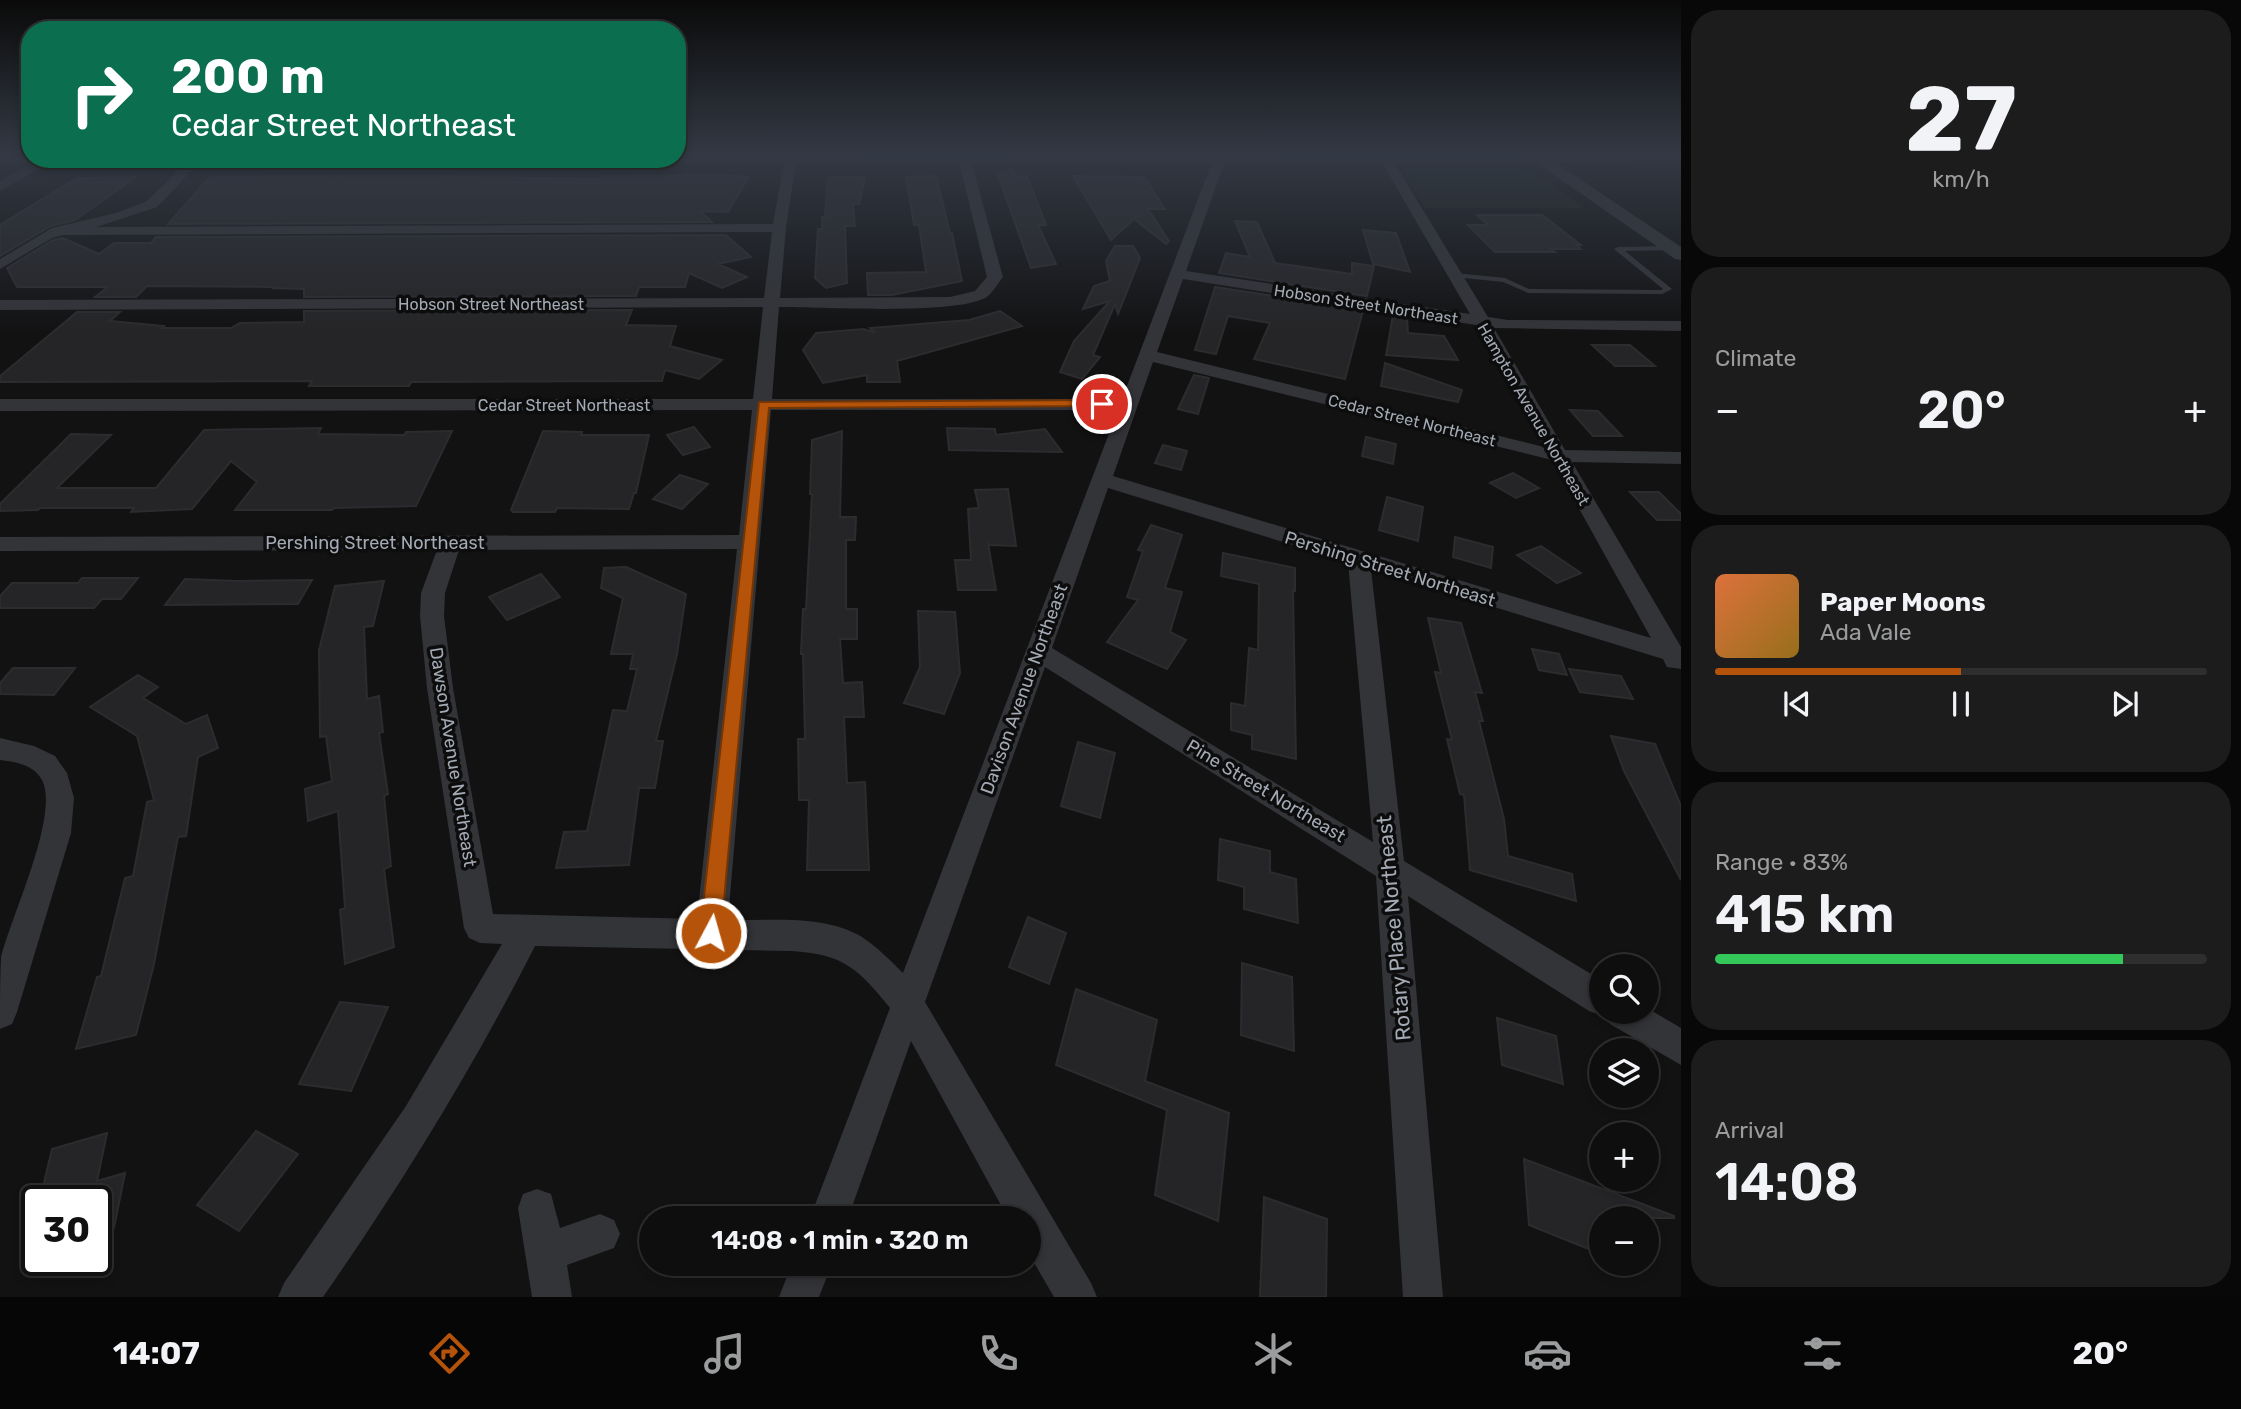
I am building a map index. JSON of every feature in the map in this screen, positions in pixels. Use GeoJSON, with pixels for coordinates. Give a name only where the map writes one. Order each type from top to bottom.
{"type":"FeatureCollection","features":[{"type":"Feature","properties":{"kind":"street"},"geometry":{"type":"LineString","coordinates":[[0,265],[31,243],[57,231],[133,213]]}},
{"type":"Feature","properties":{"kind":"street"},"geometry":{"type":"LineString","coordinates":[[134,213],[121,220],[119,226],[143,230]]}},
{"type":"Feature","properties":{"kind":"street"},"geometry":{"type":"LineString","coordinates":[[711,933],[773,304],[779,213]]}},
{"type":"Feature","properties":{"kind":"street","name":"Hobson Street Northeast"},"geometry":{"type":"LineString","coordinates":[[0,305],[950,302],[981,294],[995,277],[995,268],[979,213]]}},
{"type":"Feature","properties":{"kind":"street","name":"Davison Avenue Northeast"},"geometry":{"type":"LineString","coordinates":[[833,1206],[1200,213]]}},
{"type":"Feature","properties":{"kind":"street","name":"Hampton Avenue Northeast"},"geometry":{"type":"LineString","coordinates":[[1418,213],[1678,660]]}},
{"type":"Feature","properties":{"kind":"street"},"geometry":{"type":"LineString","coordinates":[[1620,213],[1677,251]]}},
{"type":"Feature","properties":{"kind":"street"},"geometry":{"type":"LineString","coordinates":[[57,231],[779,228]]}},
{"type":"Feature","properties":{"kind":"street","name":"Hobson Street Northeast"},"geometry":{"type":"LineString","coordinates":[[1177,274],[1483,323],[1681,326]]}},
{"type":"Feature","properties":{"kind":"street","name":"Cedar Street Northeast"},"geometry":{"type":"LineString","coordinates":[[1146,355],[1558,456],[1681,458]]}},
{"type":"Feature","properties":{"kind":"street","name":"Cedar Street Northeast"},"geometry":{"type":"LineString","coordinates":[[0,405],[1128,404]]}},
{"type":"Feature","properties":{"kind":"street","name":"Pershing Street Northeast"},"geometry":{"type":"LineString","coordinates":[[1100,479],[1678,660]]}},
{"type":"Feature","properties":{"kind":"street","name":"Pershing Street Northeast"},"geometry":{"type":"LineString","coordinates":[[0,544],[750,542]]}},
{"type":"Feature","properties":{"kind":"street","name":"Dawson Avenue Northeast"},"geometry":{"type":"LineString","coordinates":[[450,543],[433,593],[432,616],[440,688],[480,928],[526,932]]}},
{"type":"Feature","properties":{"kind":"street","name":"Rotary Place Northeast"},"geometry":{"type":"LineString","coordinates":[[1359,559],[1390,867],[1423,1297]]}},
{"type":"Feature","properties":{"kind":"street","name":"Pine Street Northeast"},"geometry":{"type":"LineString","coordinates":[[1038,651],[1589,991]]}},
{"type":"Feature","properties":{"kind":"street"},"geometry":{"type":"LineString","coordinates":[[0,749],[35,755],[49,765],[60,792],[61,809],[56,833],[0,1012]]}},
{"type":"Feature","properties":{"kind":"street"},"geometry":{"type":"LineString","coordinates":[[298,1297],[410,1136],[461,1053],[526,932],[711,933],[821,938],[850,948],[878,970],[909,1003],[1019,1201],[1077,1297]]}},
{"type":"Feature","properties":{"kind":"street"},"geometry":{"type":"LineString","coordinates":[[1642,1024],[1681,1048]]}},
{"type":"Feature","properties":{"kind":"street"},"geometry":{"type":"LineString","coordinates":[[537,1208],[552,1297]]}},
{"type":"Feature","properties":{"kind":"street"},"geometry":{"type":"LineString","coordinates":[[545,1253],[600,1234]]}},
{"type":"Feature","properties":{"kind":"street"},"geometry":{"type":"LineString","coordinates":[[799,1297],[807,1276]]}},
{"type":"Feature","properties":{"kind":"lane"},"geometry":{"type":"LineString","coordinates":[[1455,275],[1505,279],[1528,291],[1662,292],[1668,289],[1618,249],[1677,251]]}},
{"type":"Feature","properties":{"kind":"building"},"geometry":{"type":"Polygon","coordinates":[[[20,213],[86,213],[75,220],[51,226],[0,256],[0,225],[20,213]]]}},
{"type":"Feature","properties":{"kind":"building"},"geometry":{"type":"Polygon","coordinates":[[[178,213],[702,213],[712,222],[168,224],[178,213]]]}},
{"type":"Feature","properties":{"kind":"building"},"geometry":{"type":"Polygon","coordinates":[[[825,213],[854,213],[855,226],[845,226],[847,283],[826,288],[815,278],[818,229],[822,229],[822,217],[825,217],[825,213]]]}},
{"type":"Feature","properties":{"kind":"building"},"geometry":{"type":"Polygon","coordinates":[[[912,213],[945,213],[962,281],[892,295],[868,295],[867,273],[926,272],[919,225],[914,225],[912,213]]]}},
{"type":"Feature","properties":{"kind":"building"},"geometry":{"type":"Polygon","coordinates":[[[1011,213],[1041,213],[1046,225],[1038,225],[1056,264],[1031,268],[1011,213]]]}},
{"type":"Feature","properties":{"kind":"building"},"geometry":{"type":"Polygon","coordinates":[[[1095,213],[1150,213],[1169,241],[1166,244],[1134,219],[1111,240],[1095,213]]]}},
{"type":"Feature","properties":{"kind":"building"},"geometry":{"type":"Polygon","coordinates":[[[1477,215],[1542,215],[1581,245],[1577,245],[1581,249],[1495,252],[1468,225],[1488,225],[1477,215]]]}},
{"type":"Feature","properties":{"kind":"building"},"geometry":{"type":"Polygon","coordinates":[[[1235,221],[1257,222],[1275,263],[1352,274],[1352,263],[1374,266],[1367,296],[1219,273],[1226,253],[1250,257],[1235,221]]]}},
{"type":"Feature","properties":{"kind":"building"},"geometry":{"type":"Polygon","coordinates":[[[1363,230],[1396,233],[1410,272],[1373,264],[1363,230]]]}},
{"type":"Feature","properties":{"kind":"building"},"geometry":{"type":"Polygon","coordinates":[[[726,235],[751,257],[718,264],[747,277],[722,288],[689,273],[685,287],[639,287],[636,296],[304,297],[304,289],[147,286],[136,297],[95,297],[108,287],[17,287],[7,268],[53,240],[63,238],[99,254],[114,243],[151,243],[156,237],[726,235]]]}},
{"type":"Feature","properties":{"kind":"building"},"geometry":{"type":"Polygon","coordinates":[[[1115,246],[1133,246],[1140,258],[1118,314],[1115,304],[1093,355],[1100,357],[1082,379],[1060,372],[1074,341],[1110,301],[1083,309],[1094,286],[1110,281],[1106,261],[1115,246]]]}},
{"type":"Feature","properties":{"kind":"building"},"geometry":{"type":"Polygon","coordinates":[[[1215,287],[1363,310],[1345,379],[1254,359],[1270,323],[1228,316],[1216,354],[1195,350],[1215,287]]]}},
{"type":"Feature","properties":{"kind":"building"},"geometry":{"type":"Polygon","coordinates":[[[632,310],[626,325],[676,326],[670,346],[722,360],[699,379],[665,370],[662,381],[411,382],[409,386],[309,386],[312,381],[0,382],[0,376],[77,312],[120,312],[110,321],[164,326],[162,328],[231,328],[240,323],[304,322],[304,311],[632,310]]]}},
{"type":"Feature","properties":{"kind":"building"},"geometry":{"type":"Polygon","coordinates":[[[1000,311],[1022,326],[897,361],[900,382],[867,382],[867,375],[823,383],[803,350],[816,333],[864,329],[875,333],[870,328],[969,320],[1000,311]]]}},
{"type":"Feature","properties":{"kind":"building"},"geometry":{"type":"Polygon","coordinates":[[[1393,315],[1407,317],[1408,333],[1444,336],[1458,360],[1386,355],[1393,315]]]}},
{"type":"Feature","properties":{"kind":"building"},"geometry":{"type":"Polygon","coordinates":[[[1592,345],[1630,345],[1655,366],[1615,366],[1592,345]]]}},
{"type":"Feature","properties":{"kind":"building"},"geometry":{"type":"Polygon","coordinates":[[[1385,363],[1462,390],[1458,402],[1381,386],[1385,363]]]}},
{"type":"Feature","properties":{"kind":"building"},"geometry":{"type":"Polygon","coordinates":[[[1194,375],[1209,378],[1198,414],[1178,409],[1194,375]]]}},
{"type":"Feature","properties":{"kind":"building"},"geometry":{"type":"Polygon","coordinates":[[[1570,410],[1598,411],[1622,436],[1593,436],[1570,410]]]}},
{"type":"Feature","properties":{"kind":"building"},"geometry":{"type":"Polygon","coordinates":[[[694,427],[710,447],[683,455],[667,435],[694,427]]]}},
{"type":"Feature","properties":{"kind":"building"},"geometry":{"type":"Polygon","coordinates":[[[321,428],[318,434],[404,435],[406,432],[452,431],[416,506],[332,510],[235,510],[257,482],[231,461],[192,509],[131,512],[134,508],[40,508],[0,511],[0,504],[71,434],[111,435],[57,488],[156,488],[204,430],[321,428]]]}},
{"type":"Feature","properties":{"kind":"building"},"geometry":{"type":"Polygon","coordinates":[[[947,428],[995,429],[996,435],[1045,429],[1062,452],[949,450],[947,428]]]}},
{"type":"Feature","properties":{"kind":"building"},"geometry":{"type":"Polygon","coordinates":[[[543,431],[582,432],[581,435],[649,435],[636,493],[629,509],[557,508],[555,512],[513,512],[511,510],[543,431]]]}},
{"type":"Feature","properties":{"kind":"building"},"geometry":{"type":"Polygon","coordinates":[[[842,431],[840,517],[856,517],[855,540],[846,540],[846,609],[857,609],[857,639],[840,639],[843,683],[862,682],[864,717],[844,717],[847,783],[865,782],[869,870],[807,870],[809,800],[799,800],[798,739],[805,739],[801,654],[812,494],[812,440],[842,431]]]}},
{"type":"Feature","properties":{"kind":"building"},"geometry":{"type":"Polygon","coordinates":[[[1366,437],[1396,444],[1393,464],[1362,456],[1366,437]]]}},
{"type":"Feature","properties":{"kind":"building"},"geometry":{"type":"Polygon","coordinates":[[[1163,445],[1187,451],[1181,470],[1155,463],[1163,445]]]}},
{"type":"Feature","properties":{"kind":"building"},"geometry":{"type":"Polygon","coordinates":[[[1513,473],[1539,488],[1516,498],[1490,483],[1513,473]]]}},
{"type":"Feature","properties":{"kind":"building"},"geometry":{"type":"Polygon","coordinates":[[[680,475],[708,484],[682,509],[653,499],[680,475]]]}},
{"type":"Feature","properties":{"kind":"building"},"geometry":{"type":"Polygon","coordinates":[[[1008,489],[1016,546],[988,543],[996,590],[958,590],[955,560],[971,560],[968,509],[979,508],[975,490],[1008,489]]]}},
{"type":"Feature","properties":{"kind":"building"},"geometry":{"type":"Polygon","coordinates":[[[1630,492],[1659,492],[1681,514],[1681,520],[1657,520],[1630,492]]]}},
{"type":"Feature","properties":{"kind":"building"},"geometry":{"type":"Polygon","coordinates":[[[1387,497],[1423,507],[1418,541],[1379,530],[1387,497]]]}},
{"type":"Feature","properties":{"kind":"building"},"geometry":{"type":"Polygon","coordinates":[[[1151,525],[1182,535],[1165,588],[1182,592],[1170,632],[1186,640],[1167,669],[1107,642],[1138,600],[1127,597],[1143,551],[1138,550],[1151,525]]]}},
{"type":"Feature","properties":{"kind":"building"},"geometry":{"type":"Polygon","coordinates":[[[1455,537],[1493,547],[1491,568],[1453,557],[1455,537]]]}},
{"type":"Feature","properties":{"kind":"building"},"geometry":{"type":"Polygon","coordinates":[[[1541,546],[1581,573],[1557,583],[1517,555],[1541,546]]]}},
{"type":"Feature","properties":{"kind":"building"},"geometry":{"type":"Polygon","coordinates":[[[1223,553],[1295,568],[1293,591],[1296,759],[1252,749],[1252,735],[1231,730],[1231,703],[1245,706],[1249,648],[1258,650],[1259,584],[1221,576],[1223,553]]]}},
{"type":"Feature","properties":{"kind":"building"},"geometry":{"type":"Polygon","coordinates":[[[626,567],[686,594],[677,654],[656,741],[663,741],[655,788],[639,788],[629,865],[556,868],[564,832],[587,831],[613,710],[627,711],[637,669],[630,669],[633,654],[611,654],[623,598],[601,588],[604,568],[626,567]]]}},
{"type":"Feature","properties":{"kind":"building"},"geometry":{"type":"Polygon","coordinates":[[[541,574],[560,597],[507,620],[489,597],[541,574]]]}},
{"type":"Feature","properties":{"kind":"building"},"geometry":{"type":"Polygon","coordinates":[[[82,578],[138,578],[121,599],[102,599],[94,608],[0,608],[0,596],[12,583],[78,583],[82,578]]]}},
{"type":"Feature","properties":{"kind":"building"},"geometry":{"type":"Polygon","coordinates":[[[185,579],[312,580],[298,604],[165,605],[185,579]]]}},
{"type":"Feature","properties":{"kind":"building"},"geometry":{"type":"Polygon","coordinates":[[[384,581],[373,626],[364,627],[367,699],[379,696],[383,732],[379,733],[388,794],[384,796],[391,866],[384,869],[394,947],[345,964],[340,910],[345,908],[338,811],[308,821],[305,789],[332,781],[326,736],[320,737],[319,650],[335,586],[384,581]]]}},
{"type":"Feature","properties":{"kind":"building"},"geometry":{"type":"Polygon","coordinates":[[[918,611],[955,612],[960,673],[944,714],[904,703],[920,667],[918,611]]]}},
{"type":"Feature","properties":{"kind":"building"},"geometry":{"type":"Polygon","coordinates":[[[1428,618],[1461,623],[1482,693],[1475,692],[1483,721],[1479,721],[1504,819],[1508,856],[1572,874],[1576,901],[1470,870],[1464,795],[1460,794],[1447,739],[1452,740],[1435,672],[1441,673],[1428,618]]]}},
{"type":"Feature","properties":{"kind":"building"},"geometry":{"type":"Polygon","coordinates":[[[1532,649],[1559,654],[1567,675],[1539,670],[1532,649]]]}},
{"type":"Feature","properties":{"kind":"building"},"geometry":{"type":"Polygon","coordinates":[[[13,668],[75,668],[54,695],[0,694],[0,683],[13,668]]]}},
{"type":"Feature","properties":{"kind":"building"},"geometry":{"type":"Polygon","coordinates":[[[1569,669],[1621,676],[1633,699],[1580,692],[1569,669]]]}},
{"type":"Feature","properties":{"kind":"building"},"geometry":{"type":"Polygon","coordinates":[[[138,675],[158,687],[143,698],[186,724],[207,715],[218,748],[198,757],[186,836],[178,837],[154,964],[136,1035],[76,1049],[97,977],[101,976],[125,878],[133,876],[147,802],[154,800],[137,736],[90,707],[138,675]]]}},
{"type":"Feature","properties":{"kind":"building"},"geometry":{"type":"Polygon","coordinates":[[[1611,736],[1655,744],[1681,806],[1681,880],[1624,771],[1611,736]]]}},
{"type":"Feature","properties":{"kind":"building"},"geometry":{"type":"Polygon","coordinates":[[[1078,742],[1115,753],[1100,818],[1061,806],[1078,742]]]}},
{"type":"Feature","properties":{"kind":"building"},"geometry":{"type":"Polygon","coordinates":[[[1220,839],[1270,851],[1270,872],[1296,879],[1298,923],[1244,909],[1244,887],[1218,880],[1220,839]]]}},
{"type":"Feature","properties":{"kind":"building"},"geometry":{"type":"Polygon","coordinates":[[[1028,917],[1066,933],[1049,984],[1009,967],[1028,917]]]}},
{"type":"Feature","properties":{"kind":"building"},"geometry":{"type":"Polygon","coordinates":[[[1242,963],[1292,977],[1294,1051],[1241,1035],[1242,963]]]}},
{"type":"Feature","properties":{"kind":"building"},"geometry":{"type":"Polygon","coordinates":[[[1076,989],[1157,1020],[1145,1081],[1229,1113],[1218,1221],[1155,1195],[1167,1110],[1056,1065],[1076,989]]]}},
{"type":"Feature","properties":{"kind":"building"},"geometry":{"type":"Polygon","coordinates":[[[340,1002],[388,1007],[351,1091],[299,1084],[340,1002]]]}},
{"type":"Feature","properties":{"kind":"building"},"geometry":{"type":"Polygon","coordinates":[[[1497,1018],[1556,1036],[1563,1084],[1502,1065],[1497,1018]]]}},
{"type":"Feature","properties":{"kind":"building"},"geometry":{"type":"Polygon","coordinates":[[[256,1131],[298,1154],[239,1231],[197,1205],[256,1131]]]}},
{"type":"Feature","properties":{"kind":"building"},"geometry":{"type":"Polygon","coordinates":[[[107,1133],[97,1181],[125,1173],[114,1228],[112,1185],[44,1185],[52,1149],[107,1133]]]}},
{"type":"Feature","properties":{"kind":"building"},"geometry":{"type":"Polygon","coordinates":[[[1524,1159],[1589,1184],[1589,1192],[1611,1192],[1648,1206],[1589,1206],[1589,1249],[1529,1225],[1524,1159]]]}},
{"type":"Feature","properties":{"kind":"building"},"geometry":{"type":"Polygon","coordinates":[[[1264,1197],[1327,1219],[1326,1297],[1260,1297],[1264,1197]]]}},
{"type":"Feature","properties":{"kind":"building"},"geometry":{"type":"Polygon","coordinates":[[[1659,1210],[1674,1216],[1659,1218],[1659,1210]]]}},
{"type":"Feature","properties":{"kind":"route"},"geometry":{"type":"LineString","coordinates":[[711,933],[763,404],[1102,404]]}}]}
